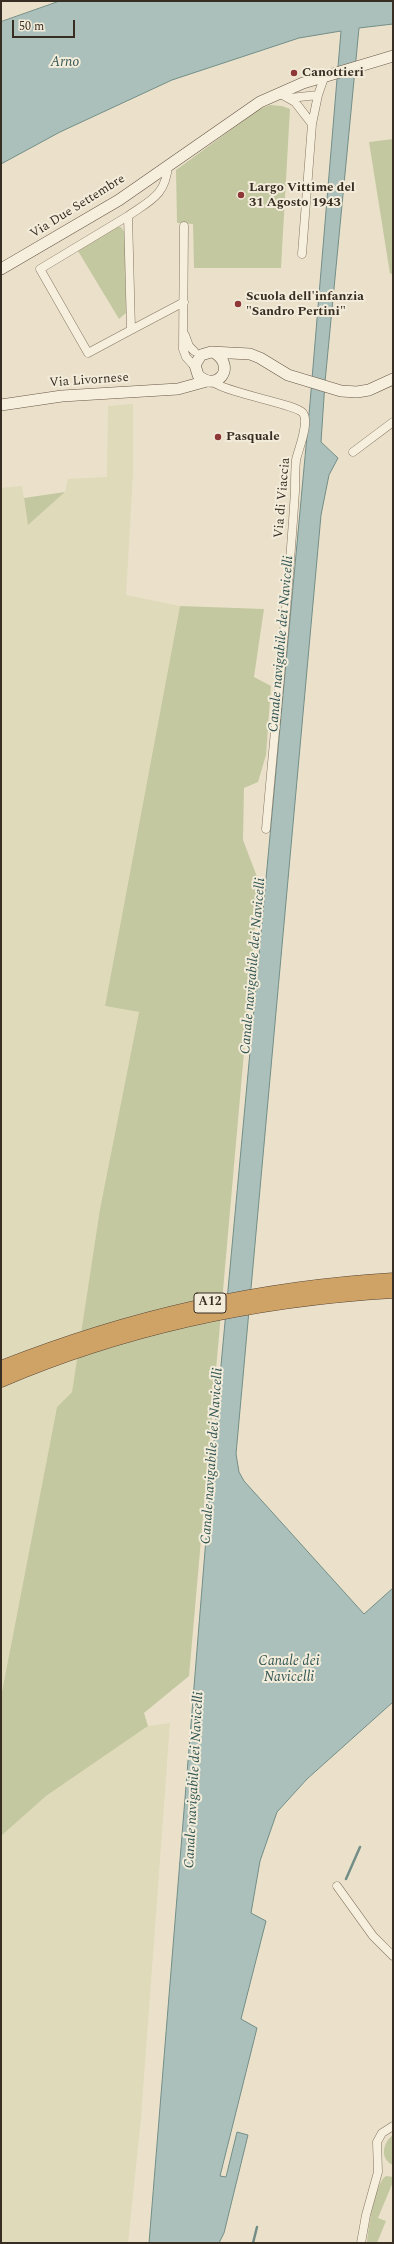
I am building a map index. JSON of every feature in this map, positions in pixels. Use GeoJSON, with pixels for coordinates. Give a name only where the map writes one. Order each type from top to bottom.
{"type":"FeatureCollection","features":[{"type":"Feature","properties":{"kind":"highway","name":"A12"},"geometry":{"type":"LineString","coordinates":[[1,1380],[35,1361],[129,1324],[208,1304],[300,1288],[393,1280]]}},
{"type":"Feature","properties":{"kind":"highway","name":"A12"},"geometry":{"type":"LineString","coordinates":[[1,1368],[35,1361],[205,1315],[304,1298],[393,1291]]}},
{"type":"Feature","properties":{"kind":"street","name":"Via Due Settembre"},"geometry":{"type":"LineString","coordinates":[[1,270],[107,208],[248,109],[279,93],[328,75],[393,56]]}},
{"type":"Feature","properties":{"kind":"street"},"geometry":{"type":"LineString","coordinates":[[302,254],[312,124],[318,95],[328,75]]}},
{"type":"Feature","properties":{"kind":"street"},"geometry":{"type":"LineString","coordinates":[[279,93],[290,98],[312,124]]}},
{"type":"Feature","properties":{"kind":"street"},"geometry":{"type":"LineString","coordinates":[[290,98],[318,95]]}},
{"type":"Feature","properties":{"kind":"street"},"geometry":{"type":"LineString","coordinates":[[168,165],[164,187],[153,198],[128,216],[40,269],[88,353],[184,302]]}},
{"type":"Feature","properties":{"kind":"street"},"geometry":{"type":"LineString","coordinates":[[128,216],[131,330]]}},
{"type":"Feature","properties":{"kind":"street"},"geometry":{"type":"LineString","coordinates":[[184,226],[185,354],[198,375],[210,382],[220,379],[224,372],[245,354]]}},
{"type":"Feature","properties":{"kind":"street"},"geometry":{"type":"LineString","coordinates":[[184,331],[188,342],[205,352],[222,359],[224,372],[231,388]]}},
{"type":"Feature","properties":{"kind":"street"},"geometry":{"type":"LineString","coordinates":[[180,388],[195,368],[198,358],[205,352]]}},
{"type":"Feature","properties":{"kind":"street"},"geometry":{"type":"LineString","coordinates":[[185,354],[205,352],[245,354],[260,358],[297,378],[341,391],[357,392],[369,390],[393,378]]}},
{"type":"Feature","properties":{"kind":"street","name":"Via Livornese"},"geometry":{"type":"LineString","coordinates":[[1,405],[62,396],[180,388],[210,382]]}},
{"type":"Feature","properties":{"kind":"street","name":"Via di Viaccia"},"geometry":{"type":"LineString","coordinates":[[210,382],[231,388],[244,395],[286,405],[301,412],[304,416],[302,443],[297,459],[292,534],[266,829]]}},
{"type":"Feature","properties":{"kind":"street"},"geometry":{"type":"LineString","coordinates":[[352,452],[393,422]]}},
{"type":"Feature","properties":{"kind":"street"},"geometry":{"type":"LineString","coordinates":[[337,1886],[373,1936],[393,1956]]}},
{"type":"Feature","properties":{"kind":"street"},"geometry":{"type":"LineString","coordinates":[[361,2243],[366,2215],[378,2172],[377,2142],[382,2133],[393,2126]]}},
{"type":"Feature","properties":{"kind":"shaded area"},"geometry":{"type":"Polygon","coordinates":[[[133,404],[133,473],[126,595],[180,606],[105,1006],[139,1012],[100,1209],[72,1392],[57,1407],[1,1697],[1,488],[22,486],[28,525],[65,492],[68,479],[107,477],[108,406],[133,404]]]}},
{"type":"Feature","properties":{"kind":"shaded area"},"geometry":{"type":"Polygon","coordinates":[[[170,1723],[141,2118],[128,2243],[1,2243],[1,1836],[46,1796],[148,1726],[170,1723]]]}},
{"type":"Feature","properties":{"kind":"green space"},"geometry":{"type":"Polygon","coordinates":[[[270,105],[282,106],[290,109],[281,268],[194,268],[193,224],[177,223],[176,170],[258,110],[270,105]]]}},
{"type":"Feature","properties":{"kind":"green space"},"geometry":{"type":"Polygon","coordinates":[[[393,139],[393,273],[390,274],[369,142],[393,139]]]}},
{"type":"Feature","properties":{"kind":"green space"},"geometry":{"type":"Polygon","coordinates":[[[117,227],[121,227],[125,233],[126,313],[119,319],[78,251],[117,227]]]}},
{"type":"Feature","properties":{"kind":"green space"},"geometry":{"type":"Polygon","coordinates":[[[65,492],[28,525],[24,498],[65,492]]]}},
{"type":"Feature","properties":{"kind":"green space"},"geometry":{"type":"Polygon","coordinates":[[[180,606],[264,609],[254,677],[271,686],[266,755],[258,782],[244,788],[243,840],[259,882],[189,1676],[144,1713],[148,1726],[46,1796],[1,1836],[1,1697],[57,1407],[72,1392],[100,1209],[139,1012],[105,1006],[180,606]]]}},
{"type":"Feature","properties":{"kind":"green space"},"geometry":{"type":"Polygon","coordinates":[[[393,2135],[393,2165],[386,2159],[384,2150],[387,2142],[393,2135]]]}},
{"type":"Feature","properties":{"kind":"green space"},"geometry":{"type":"Polygon","coordinates":[[[386,2176],[393,2177],[393,2182],[378,2218],[386,2221],[377,2243],[367,2243],[375,2196],[382,2180],[386,2176]]]}},
{"type":"Feature","properties":{"kind":"water"},"geometry":{"type":"Polygon","coordinates":[[[60,1],[393,1],[393,24],[359,28],[325,382],[321,442],[338,458],[329,475],[321,515],[236,1454],[239,1472],[244,1481],[364,1614],[393,1588],[393,1702],[307,1779],[277,1812],[260,1861],[251,1913],[266,1921],[241,2019],[257,2028],[220,2176],[226,2177],[237,2132],[248,2135],[224,2233],[219,2243],[149,2243],[213,1452],[310,403],[341,31],[299,38],[172,80],[60,132],[1,164],[1,22],[60,1]]]}},
{"type":"Feature","properties":{"kind":"waterway"},"geometry":{"type":"LineString","coordinates":[[346,1879],[360,1847]]}},
{"type":"Feature","properties":{"kind":"waterway"},"geometry":{"type":"LineString","coordinates":[[253,2243],[257,2227]]}},
{"type":"Feature","properties":{"kind":"place","name":"Canottieri"},"geometry":{"type":"Point","coordinates":[294,73]}},
{"type":"Feature","properties":{"kind":"place","name":"Largo Vittime del 31 Agosto 1943"},"geometry":{"type":"Point","coordinates":[241,195]}},
{"type":"Feature","properties":{"kind":"place","name":"Scuola dell'infanzia \"Sandro Pertini\""},"geometry":{"type":"Point","coordinates":[238,304]}},
{"type":"Feature","properties":{"kind":"place","name":"Pasquale"},"geometry":{"type":"Point","coordinates":[218,437]}},
{"type":"Feature","properties":{"kind":"water label","name":"Arno"},"geometry":{"type":"Point","coordinates":[65,63]}},
{"type":"Feature","properties":{"kind":"water label","name":"Canale navigabile dei Navicelli"},"geometry":{"type":"Point","coordinates":[282,644]}},
{"type":"Feature","properties":{"kind":"water label","name":"Canale navigabile dei Navicelli"},"geometry":{"type":"Point","coordinates":[254,966]}},
{"type":"Feature","properties":{"kind":"water label","name":"Canale navigabile dei Navicelli"},"geometry":{"type":"Point","coordinates":[213,1456]}},
{"type":"Feature","properties":{"kind":"water label","name":"Canale dei Navicelli"},"geometry":{"type":"Point","coordinates":[289,1670]}},
{"type":"Feature","properties":{"kind":"water label","name":"Canale navigabile dei Navicelli"},"geometry":{"type":"Point","coordinates":[195,1780]}}]}
